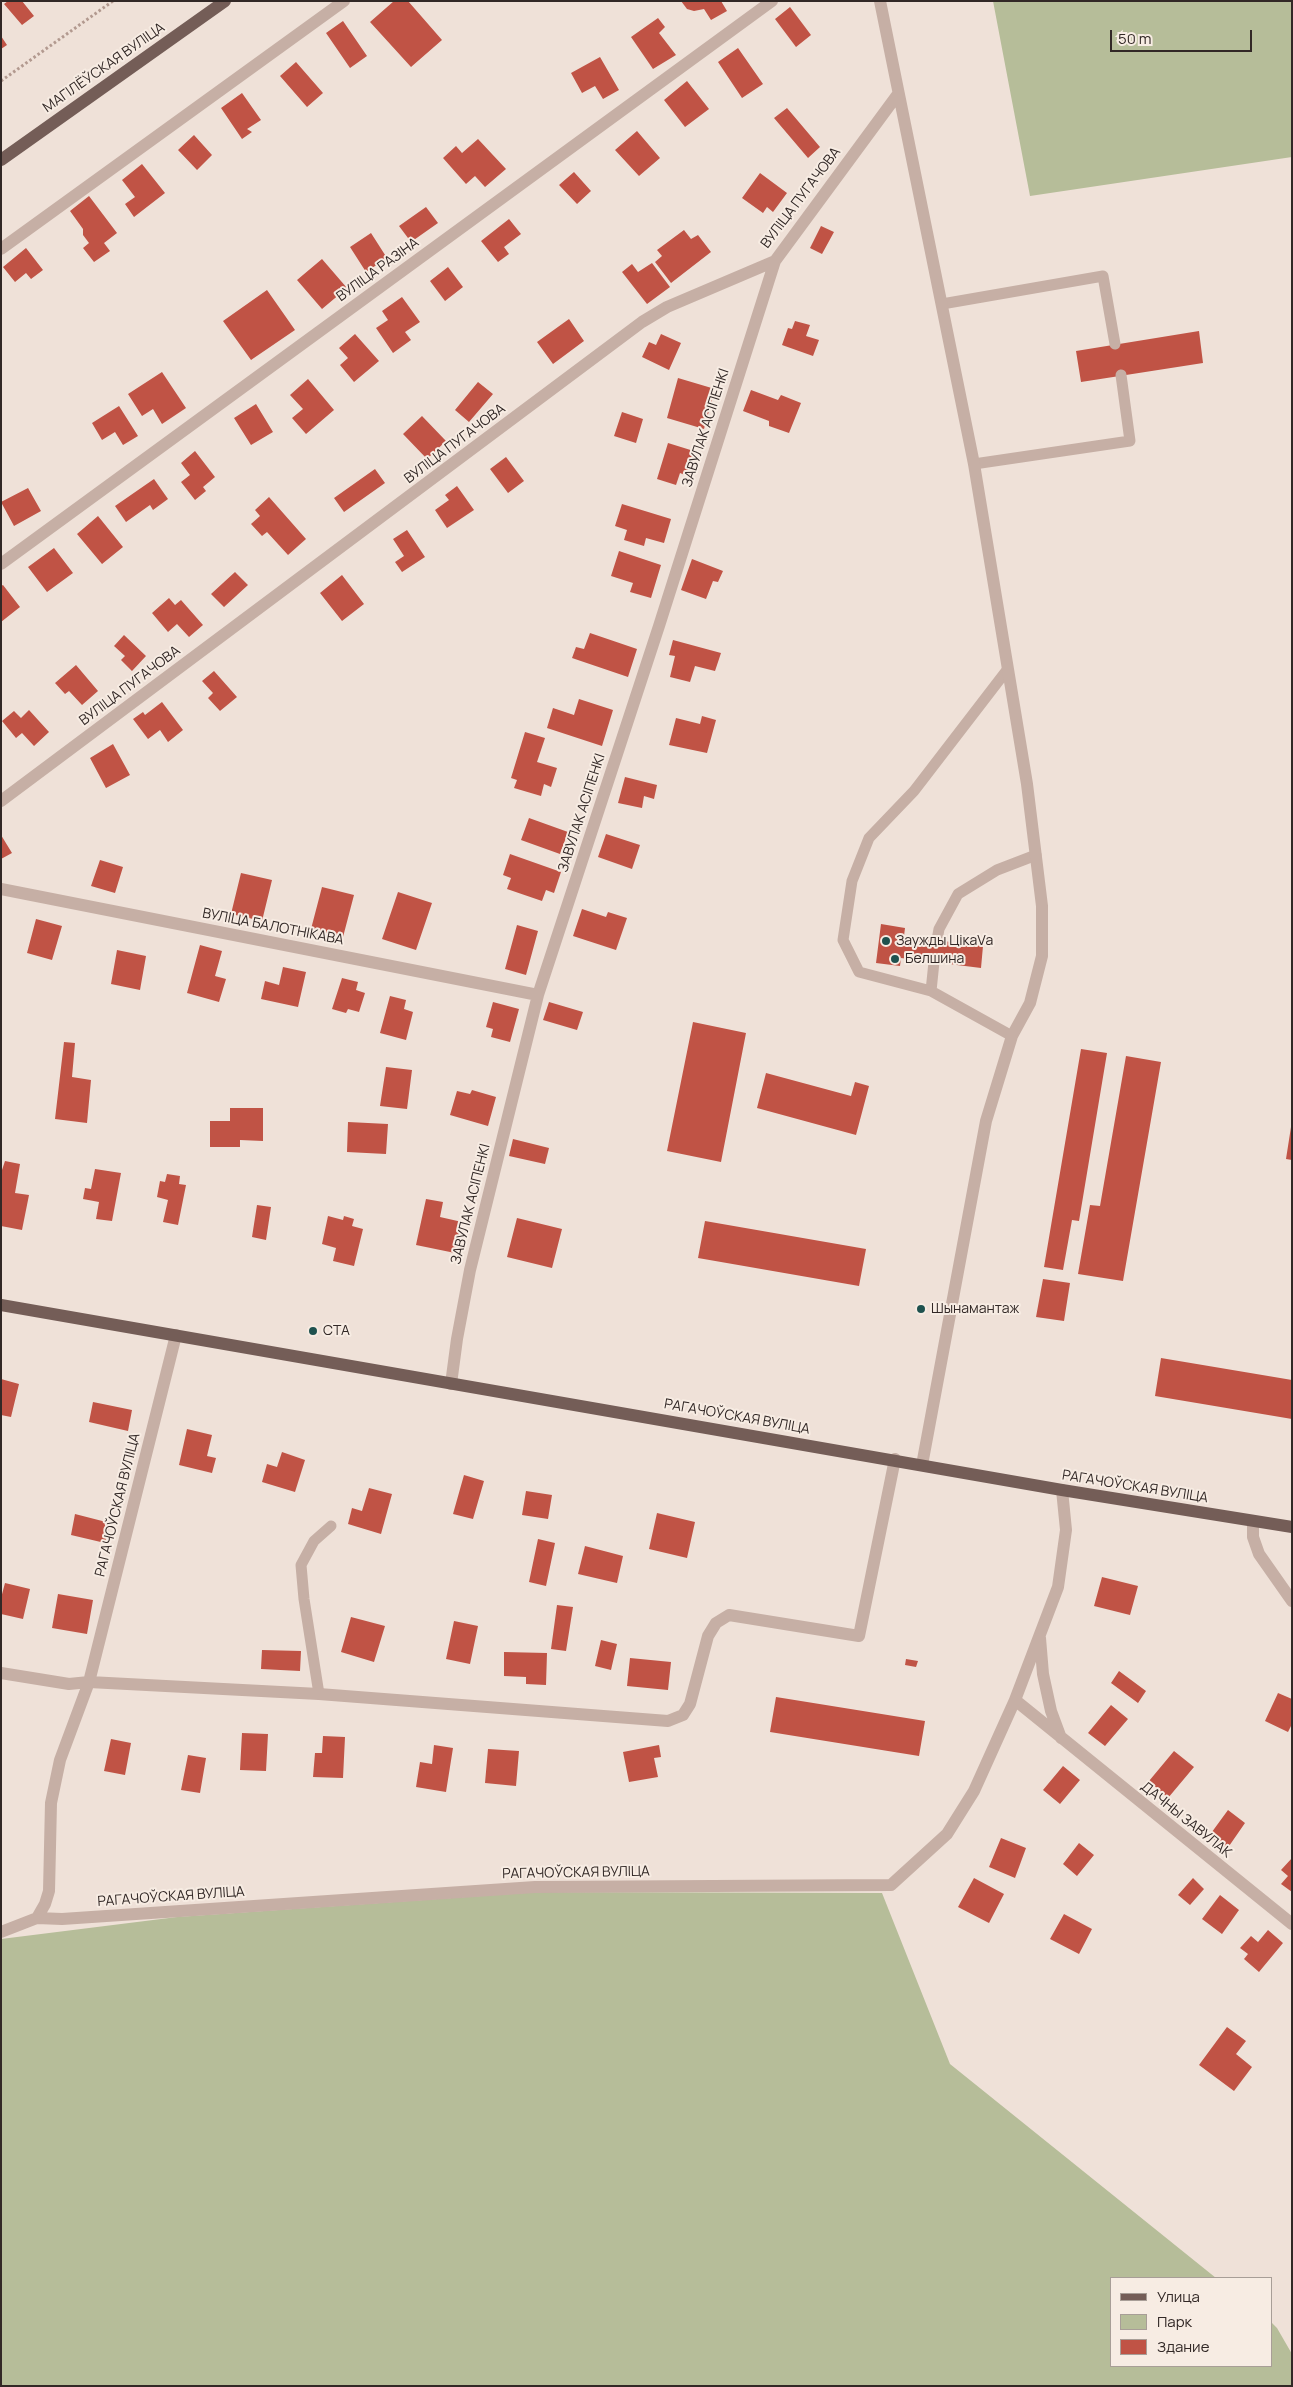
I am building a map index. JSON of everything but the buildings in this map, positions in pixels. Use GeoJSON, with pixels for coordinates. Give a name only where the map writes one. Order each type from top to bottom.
{"type":"FeatureCollection","features":[{"type":"Feature","properties":{"kind":"main road","name":"МАГІЛЁЎСКАЯ ВУЛІЦА"},"geometry":{"type":"LineString","coordinates":[[1,160],[224,1]]}},
{"type":"Feature","properties":{"kind":"main road","name":"РАГАЧОЎСКАЯ ВУЛІЦА"},"geometry":{"type":"LineString","coordinates":[[1,1305],[895,1459],[1062,1490],[1292,1528]]}},
{"type":"Feature","properties":{"kind":"street"},"geometry":{"type":"LineString","coordinates":[[1,249],[344,1]]}},
{"type":"Feature","properties":{"kind":"street","name":"ВУЛІЦА РАЗІНА"},"geometry":{"type":"LineString","coordinates":[[1,564],[772,1]]}},
{"type":"Feature","properties":{"kind":"street"},"geometry":{"type":"LineString","coordinates":[[880,1],[974,464],[1036,855],[1042,906],[1042,956],[1030,1003],[1012,1036],[986,1121],[922,1465]]}},
{"type":"Feature","properties":{"kind":"street","name":"ВУЛІЦА ПУГАЧОВА"},"geometry":{"type":"LineString","coordinates":[[1,801],[642,322],[667,307],[775,261],[898,94]]}},
{"type":"Feature","properties":{"kind":"street","name":"ЗАВУЛАК АСІПЕНКІ"},"geometry":{"type":"LineString","coordinates":[[451,1384],[470,1270],[538,995],[659,626],[775,261]]}},
{"type":"Feature","properties":{"kind":"street","name":"ВУЛІЦА БАЛОТНІКАВА"},"geometry":{"type":"LineString","coordinates":[[1,889],[538,995]]}},
{"type":"Feature","properties":{"kind":"street","name":"РАГАЧОЎСКАЯ ВУЛІЦА"},"geometry":{"type":"LineString","coordinates":[[37,1918],[45,1904],[49,1891],[51,1803],[60,1760],[89,1682],[176,1335]]}},
{"type":"Feature","properties":{"kind":"street"},"geometry":{"type":"LineString","coordinates":[[1,1673],[69,1684],[89,1682],[319,1694],[668,1721],[683,1715],[690,1704],[708,1636],[716,1623],[729,1615],[858,1636],[895,1459]]}},
{"type":"Feature","properties":{"kind":"street"},"geometry":{"type":"LineString","coordinates":[[1014,1700],[1058,1587],[1066,1530],[1062,1490]]}},
{"type":"Feature","properties":{"kind":"street"},"geometry":{"type":"LineString","coordinates":[[1252,1521],[1253,1537],[1259,1554],[1292,1601]]}},
{"type":"Feature","properties":{"kind":"street"},"geometry":{"type":"LineString","coordinates":[[1040,1636],[1043,1674],[1061,1738]]}},
{"type":"Feature","properties":{"kind":"street","name":"РАГАЧОЎСКАЯ ВУЛІЦА"},"geometry":{"type":"LineString","coordinates":[[1,1932],[37,1918],[62,1919],[535,1888],[891,1885],[947,1834],[974,1792],[1014,1700]]}},
{"type":"Feature","properties":{"kind":"street","name":"ДАЧНЫ ЗАВУЛАК"},"geometry":{"type":"LineString","coordinates":[[1014,1700],[1292,1924]]}},
{"type":"Feature","properties":{"kind":"lane"},"geometry":{"type":"LineString","coordinates":[[942,304],[1103,276],[1115,344]]}},
{"type":"Feature","properties":{"kind":"lane"},"geometry":{"type":"LineString","coordinates":[[974,464],[1130,441],[1121,375]]}},
{"type":"Feature","properties":{"kind":"lane"},"geometry":{"type":"LineString","coordinates":[[1007,670],[914,792],[869,838],[852,881],[843,940],[859,972],[931,991],[1012,1036]]}},
{"type":"Feature","properties":{"kind":"lane"},"geometry":{"type":"LineString","coordinates":[[937,940],[939,929],[958,894],[997,870],[1036,855]]}},
{"type":"Feature","properties":{"kind":"lane"},"geometry":{"type":"LineString","coordinates":[[931,991],[934,962]]}},
{"type":"Feature","properties":{"kind":"lane"},"geometry":{"type":"LineString","coordinates":[[319,1694],[300,1565],[314,1542],[331,1526]]}},
{"type":"Feature","properties":{"kind":"path"},"geometry":{"type":"LineString","coordinates":[[1,81],[113,1]]}},
{"type":"Feature","properties":{"kind":"green space"},"geometry":{"type":"Polygon","coordinates":[[[993,1],[1292,1],[1292,157],[1030,196],[993,1]]]}},
{"type":"Feature","properties":{"kind":"green space"},"geometry":{"type":"Polygon","coordinates":[[[538,1892],[882,1893],[950,2064],[1215,2277],[1110,2277],[1110,2367],[1273,2367],[1273,2324],[1292,2354],[1292,2386],[1,2386],[1,1939],[177,1917],[538,1892]]]}},
{"type":"Feature","properties":{"kind":"place","name":"Заужды ЦікаVа"},"geometry":{"type":"Point","coordinates":[886,941]}},
{"type":"Feature","properties":{"kind":"place","name":"Белшина"},"geometry":{"type":"Point","coordinates":[895,959]}},
{"type":"Feature","properties":{"kind":"place","name":"Шынамантаж"},"geometry":{"type":"Point","coordinates":[921,1309]}},
{"type":"Feature","properties":{"kind":"place","name":"СТА"},"geometry":{"type":"Point","coordinates":[313,1331]}}]}
